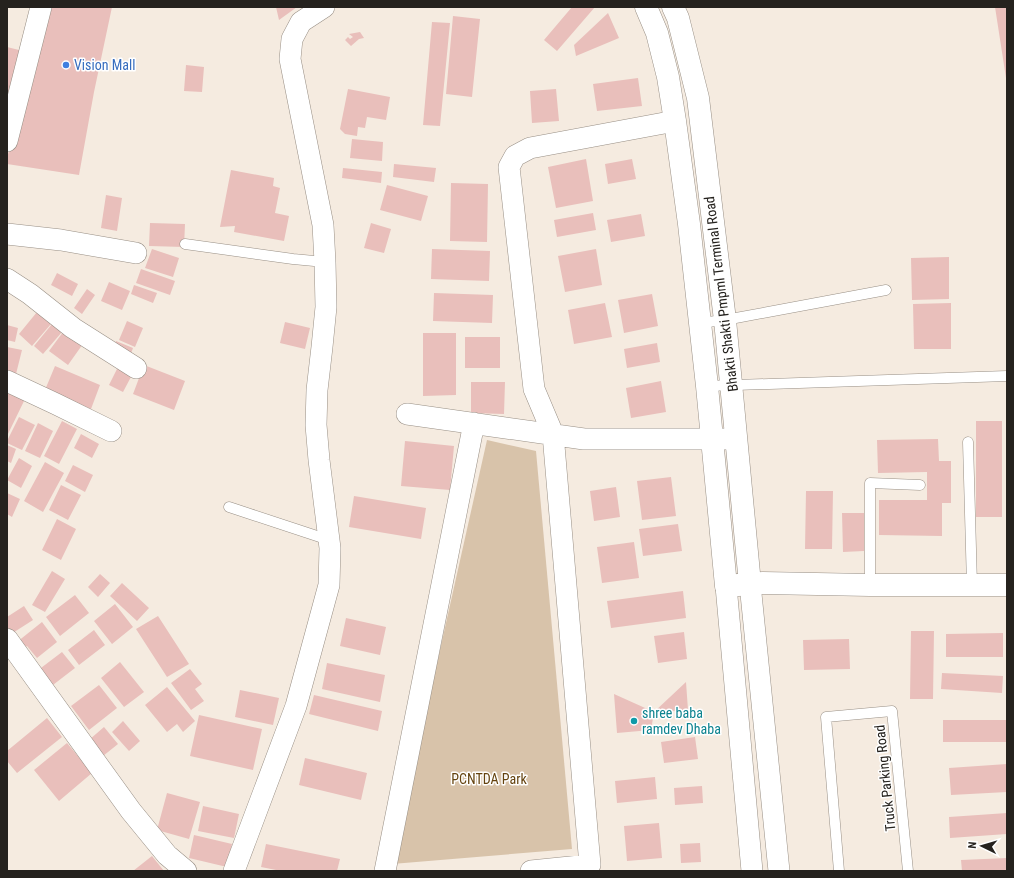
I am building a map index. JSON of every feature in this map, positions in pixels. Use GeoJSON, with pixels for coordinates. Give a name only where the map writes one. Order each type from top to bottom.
{"type":"FeatureCollection","features":[{"type":"Feature","properties":{"kind":"main road"},"geometry":{"type":"LineString","coordinates":[[646,7],[657,34],[668,77],[675,121],[689,224],[707,386],[726,586],[763,583],[1007,585]]}},
{"type":"Feature","properties":{"kind":"main road","name":"Bhakti Shakti Pmpml Terminal Road"},"geometry":{"type":"LineString","coordinates":[[674,7],[698,98],[725,320],[750,584]]}},
{"type":"Feature","properties":{"kind":"street"},"geometry":{"type":"LineString","coordinates":[[7,141],[41,7]]}},
{"type":"Feature","properties":{"kind":"street"},"geometry":{"type":"LineString","coordinates":[[234,871],[296,706],[329,585],[330,548],[316,425],[317,390],[326,307],[323,225],[290,59],[292,39],[302,22],[324,7]]}},
{"type":"Feature","properties":{"kind":"street"},"geometry":{"type":"LineString","coordinates":[[531,871],[590,865],[553,434],[534,390],[509,167],[515,156],[530,148],[675,121]]}},
{"type":"Feature","properties":{"kind":"street"},"geometry":{"type":"LineString","coordinates":[[7,234],[61,240],[136,253]]}},
{"type":"Feature","properties":{"kind":"street"},"geometry":{"type":"LineString","coordinates":[[7,280],[30,294],[73,328],[136,368]]}},
{"type":"Feature","properties":{"kind":"street"},"geometry":{"type":"LineString","coordinates":[[7,381],[111,431]]}},
{"type":"Feature","properties":{"kind":"street"},"geometry":{"type":"LineString","coordinates":[[406,414],[584,439],[736,439]]}},
{"type":"Feature","properties":{"kind":"street"},"geometry":{"type":"LineString","coordinates":[[385,871],[474,423]]}},
{"type":"Feature","properties":{"kind":"street"},"geometry":{"type":"LineString","coordinates":[[750,584],[779,871]]}},
{"type":"Feature","properties":{"kind":"street"},"geometry":{"type":"LineString","coordinates":[[726,586],[752,871]]}},
{"type":"Feature","properties":{"kind":"street"},"geometry":{"type":"LineString","coordinates":[[7,639],[131,811],[167,855],[186,871]]}},
{"type":"Feature","properties":{"kind":"lane"},"geometry":{"type":"LineString","coordinates":[[185,244],[325,262]]}},
{"type":"Feature","properties":{"kind":"lane"},"geometry":{"type":"LineString","coordinates":[[699,323],[725,320],[886,290]]}},
{"type":"Feature","properties":{"kind":"lane"},"geometry":{"type":"LineString","coordinates":[[707,386],[1007,376]]}},
{"type":"Feature","properties":{"kind":"lane"},"geometry":{"type":"LineString","coordinates":[[968,442],[972,585]]}},
{"type":"Feature","properties":{"kind":"lane"},"geometry":{"type":"LineString","coordinates":[[870,585],[870,483],[920,485]]}},
{"type":"Feature","properties":{"kind":"lane"},"geometry":{"type":"LineString","coordinates":[[229,506],[329,540]]}},
{"type":"Feature","properties":{"kind":"lane","name":"Truck Parking Road"},"geometry":{"type":"LineString","coordinates":[[839,871],[826,717],[892,711],[908,871]]}},
{"type":"Feature","properties":{"kind":"green space","name":"PCNTDA Park"},"geometry":{"type":"Polygon","coordinates":[[[487,440],[536,451],[572,849],[392,864],[487,440]]]}},
{"type":"Feature","properties":{"kind":"building","name":"Vision Mall"},"geometry":{"type":"Polygon","coordinates":[[[50,7],[112,7],[94,92],[79,175],[7,164],[7,158],[41,33],[50,7]]]}},
{"type":"Feature","properties":{"kind":"building"},"geometry":{"type":"Polygon","coordinates":[[[276,7],[297,7],[279,20],[276,7]]]}},
{"type":"Feature","properties":{"kind":"building"},"geometry":{"type":"Polygon","coordinates":[[[572,7],[595,7],[557,51],[544,40],[572,7]]]}},
{"type":"Feature","properties":{"kind":"building"},"geometry":{"type":"Polygon","coordinates":[[[995,7],[1007,7],[1007,78],[1006,78],[995,7]]]}},
{"type":"Feature","properties":{"kind":"building"},"geometry":{"type":"Polygon","coordinates":[[[608,13],[619,38],[576,56],[574,45],[608,13]]]}},
{"type":"Feature","properties":{"kind":"building"},"geometry":{"type":"Polygon","coordinates":[[[453,16],[480,19],[472,97],[446,94],[453,16]]]}},
{"type":"Feature","properties":{"kind":"building"},"geometry":{"type":"Polygon","coordinates":[[[432,22],[450,23],[440,126],[423,125],[432,22]]]}},
{"type":"Feature","properties":{"kind":"building"},"geometry":{"type":"Polygon","coordinates":[[[360,32],[364,38],[359,39],[351,46],[345,40],[348,37],[350,39],[353,37],[349,34],[360,32]]]}},
{"type":"Feature","properties":{"kind":"building"},"geometry":{"type":"Polygon","coordinates":[[[7,47],[23,51],[12,93],[7,92],[7,47]]]}},
{"type":"Feature","properties":{"kind":"building"},"geometry":{"type":"Polygon","coordinates":[[[186,65],[204,67],[202,92],[184,91],[186,65]]]}},
{"type":"Feature","properties":{"kind":"building"},"geometry":{"type":"Polygon","coordinates":[[[638,78],[642,106],[597,111],[593,84],[638,78]]]}},
{"type":"Feature","properties":{"kind":"building"},"geometry":{"type":"Polygon","coordinates":[[[348,89],[390,97],[386,120],[367,117],[365,128],[358,127],[357,136],[345,134],[340,129],[348,89]]]}},
{"type":"Feature","properties":{"kind":"building"},"geometry":{"type":"Polygon","coordinates":[[[556,89],[559,121],[532,123],[530,91],[556,89]]]}},
{"type":"Feature","properties":{"kind":"building"},"geometry":{"type":"Polygon","coordinates":[[[352,139],[383,142],[382,161],[350,158],[352,139]]]}},
{"type":"Feature","properties":{"kind":"building"},"geometry":{"type":"Polygon","coordinates":[[[586,159],[593,201],[556,208],[548,167],[586,159]]]}},
{"type":"Feature","properties":{"kind":"building"},"geometry":{"type":"Polygon","coordinates":[[[632,159],[636,179],[608,184],[605,164],[632,159]]]}},
{"type":"Feature","properties":{"kind":"building"},"geometry":{"type":"Polygon","coordinates":[[[394,164],[436,168],[434,182],[393,177],[394,164]]]}},
{"type":"Feature","properties":{"kind":"building"},"geometry":{"type":"Polygon","coordinates":[[[343,168],[382,172],[381,183],[342,178],[343,168]]]}},
{"type":"Feature","properties":{"kind":"building"},"geometry":{"type":"Polygon","coordinates":[[[231,170],[274,178],[273,186],[280,188],[275,213],[289,216],[284,241],[234,232],[235,226],[220,227],[231,170]]]}},
{"type":"Feature","properties":{"kind":"building"},"geometry":{"type":"Polygon","coordinates":[[[451,183],[488,184],[487,242],[450,241],[451,183]]]}},
{"type":"Feature","properties":{"kind":"building"},"geometry":{"type":"Polygon","coordinates":[[[387,185],[428,196],[421,221],[380,210],[387,185]]]}},
{"type":"Feature","properties":{"kind":"building"},"geometry":{"type":"Polygon","coordinates":[[[106,195],[122,198],[117,231],[101,228],[106,195]]]}},
{"type":"Feature","properties":{"kind":"building"},"geometry":{"type":"Polygon","coordinates":[[[593,213],[596,230],[557,237],[554,220],[593,213]]]}},
{"type":"Feature","properties":{"kind":"building"},"geometry":{"type":"Polygon","coordinates":[[[641,214],[645,236],[611,242],[607,220],[641,214]]]}},
{"type":"Feature","properties":{"kind":"building"},"geometry":{"type":"Polygon","coordinates":[[[150,223],[185,224],[184,247],[149,246],[150,223]]]}},
{"type":"Feature","properties":{"kind":"building"},"geometry":{"type":"Polygon","coordinates":[[[371,223],[391,229],[384,253],[364,248],[371,223]]]}},
{"type":"Feature","properties":{"kind":"building"},"geometry":{"type":"Polygon","coordinates":[[[152,249],[179,258],[173,277],[145,268],[152,249]]]}},
{"type":"Feature","properties":{"kind":"building"},"geometry":{"type":"Polygon","coordinates":[[[432,249],[490,251],[489,281],[431,279],[432,249]]]}},
{"type":"Feature","properties":{"kind":"building"},"geometry":{"type":"Polygon","coordinates":[[[596,249],[602,285],[565,292],[558,256],[596,249]]]}},
{"type":"Feature","properties":{"kind":"building"},"geometry":{"type":"Polygon","coordinates":[[[949,257],[949,299],[912,300],[911,258],[949,257]]]}},
{"type":"Feature","properties":{"kind":"building"},"geometry":{"type":"Polygon","coordinates":[[[141,269],[175,281],[170,295],[136,283],[141,269]]]}},
{"type":"Feature","properties":{"kind":"building"},"geometry":{"type":"Polygon","coordinates":[[[57,273],[78,284],[72,296],[51,285],[57,273]]]}},
{"type":"Feature","properties":{"kind":"building"},"geometry":{"type":"Polygon","coordinates":[[[109,282],[130,291],[122,310],[101,301],[109,282]]]}},
{"type":"Feature","properties":{"kind":"building"},"geometry":{"type":"Polygon","coordinates":[[[134,285],[157,293],[153,303],[131,294],[134,285]]]}},
{"type":"Feature","properties":{"kind":"building"},"geometry":{"type":"Polygon","coordinates":[[[87,289],[95,295],[82,314],[74,308],[87,289]]]}},
{"type":"Feature","properties":{"kind":"building"},"geometry":{"type":"Polygon","coordinates":[[[434,293],[493,295],[492,323],[433,321],[434,293]]]}},
{"type":"Feature","properties":{"kind":"building"},"geometry":{"type":"Polygon","coordinates":[[[652,294],[658,326],[624,333],[618,300],[652,294]]]}},
{"type":"Feature","properties":{"kind":"building"},"geometry":{"type":"Polygon","coordinates":[[[605,303],[612,337],[574,344],[568,310],[605,303]]]}},
{"type":"Feature","properties":{"kind":"building"},"geometry":{"type":"Polygon","coordinates":[[[951,303],[951,349],[914,349],[913,304],[951,303]]]}},
{"type":"Feature","properties":{"kind":"building"},"geometry":{"type":"Polygon","coordinates":[[[37,312],[51,324],[32,346],[19,334],[37,312]]]}},
{"type":"Feature","properties":{"kind":"building"},"geometry":{"type":"Polygon","coordinates":[[[127,321],[143,328],[135,347],[119,340],[127,321]]]}},
{"type":"Feature","properties":{"kind":"building"},"geometry":{"type":"Polygon","coordinates":[[[285,322],[310,328],[305,349],[280,343],[285,322]]]}},
{"type":"Feature","properties":{"kind":"building"},"geometry":{"type":"Polygon","coordinates":[[[52,324],[62,332],[43,354],[34,346],[52,324]]]}},
{"type":"Feature","properties":{"kind":"building"},"geometry":{"type":"Polygon","coordinates":[[[7,325],[18,328],[15,342],[7,340],[7,325]]]}},
{"type":"Feature","properties":{"kind":"building"},"geometry":{"type":"Polygon","coordinates":[[[66,328],[85,341],[68,365],[49,351],[66,328]]]}},
{"type":"Feature","properties":{"kind":"building"},"geometry":{"type":"Polygon","coordinates":[[[423,333],[456,333],[456,395],[423,396],[423,333]]]}},
{"type":"Feature","properties":{"kind":"building"},"geometry":{"type":"Polygon","coordinates":[[[465,337],[500,337],[500,368],[465,368],[465,337]]]}},
{"type":"Feature","properties":{"kind":"building"},"geometry":{"type":"Polygon","coordinates":[[[116,341],[133,348],[129,359],[112,351],[116,341]]]}},
{"type":"Feature","properties":{"kind":"building"},"geometry":{"type":"Polygon","coordinates":[[[657,343],[660,362],[627,368],[624,349],[657,343]]]}},
{"type":"Feature","properties":{"kind":"building"},"geometry":{"type":"Polygon","coordinates":[[[7,347],[22,350],[16,374],[7,372],[7,347]]]}},
{"type":"Feature","properties":{"kind":"building"},"geometry":{"type":"Polygon","coordinates":[[[144,365],[185,381],[174,410],[133,394],[144,365]]]}},
{"type":"Feature","properties":{"kind":"building"},"geometry":{"type":"Polygon","coordinates":[[[55,366],[100,385],[91,409],[45,390],[55,366]]]}},
{"type":"Feature","properties":{"kind":"building"},"geometry":{"type":"Polygon","coordinates":[[[118,367],[132,375],[123,392],[109,385],[118,367]]]}},
{"type":"Feature","properties":{"kind":"building"},"geometry":{"type":"Polygon","coordinates":[[[661,381],[666,412],[631,418],[626,388],[661,381]]]}},
{"type":"Feature","properties":{"kind":"building"},"geometry":{"type":"Polygon","coordinates":[[[471,382],[505,382],[504,414],[471,413],[471,382]]]}},
{"type":"Feature","properties":{"kind":"building"},"geometry":{"type":"Polygon","coordinates":[[[7,390],[25,399],[7,436],[7,390]]]}},
{"type":"Feature","properties":{"kind":"building"},"geometry":{"type":"Polygon","coordinates":[[[19,417],[35,425],[22,450],[7,443],[19,417]]]}},
{"type":"Feature","properties":{"kind":"building"},"geometry":{"type":"Polygon","coordinates":[[[62,421],[77,429],[59,464],[44,456],[62,421]]]}},
{"type":"Feature","properties":{"kind":"building"},"geometry":{"type":"Polygon","coordinates":[[[976,421],[1002,421],[1002,517],[976,517],[976,421]]]}},
{"type":"Feature","properties":{"kind":"building"},"geometry":{"type":"Polygon","coordinates":[[[38,423],[53,431],[40,458],[25,451],[38,423]]]}},
{"type":"Feature","properties":{"kind":"building"},"geometry":{"type":"Polygon","coordinates":[[[81,434],[99,444],[92,458],[74,448],[81,434]]]}},
{"type":"Feature","properties":{"kind":"building"},"geometry":{"type":"Polygon","coordinates":[[[938,439],[939,461],[951,461],[951,503],[942,503],[942,536],[879,535],[879,500],[927,500],[927,472],[878,473],[877,440],[938,439]]]}},
{"type":"Feature","properties":{"kind":"building"},"geometry":{"type":"Polygon","coordinates":[[[405,441],[454,446],[450,490],[401,486],[405,441]]]}},
{"type":"Feature","properties":{"kind":"building"},"geometry":{"type":"Polygon","coordinates":[[[7,445],[16,449],[11,463],[7,461],[7,445]]]}},
{"type":"Feature","properties":{"kind":"building"},"geometry":{"type":"Polygon","coordinates":[[[19,458],[32,466],[21,488],[7,480],[19,458]]]}},
{"type":"Feature","properties":{"kind":"building"},"geometry":{"type":"Polygon","coordinates":[[[45,462],[64,473],[43,512],[24,501],[45,462]]]}},
{"type":"Feature","properties":{"kind":"building"},"geometry":{"type":"Polygon","coordinates":[[[73,465],[93,475],[85,492],[65,481],[73,465]]]}},
{"type":"Feature","properties":{"kind":"building"},"geometry":{"type":"Polygon","coordinates":[[[671,477],[676,516],[642,520],[637,481],[671,477]]]}},
{"type":"Feature","properties":{"kind":"building"},"geometry":{"type":"Polygon","coordinates":[[[61,485],[81,495],[68,520],[49,510],[61,485]]]}},
{"type":"Feature","properties":{"kind":"building"},"geometry":{"type":"Polygon","coordinates":[[[616,487],[620,517],[594,521],[590,491],[616,487]]]}},
{"type":"Feature","properties":{"kind":"building"},"geometry":{"type":"Polygon","coordinates":[[[806,491],[833,491],[832,549],[805,549],[806,491]]]}},
{"type":"Feature","properties":{"kind":"building"},"geometry":{"type":"Polygon","coordinates":[[[7,493],[20,499],[12,517],[7,514],[7,493]]]}},
{"type":"Feature","properties":{"kind":"building"},"geometry":{"type":"Polygon","coordinates":[[[354,496],[426,508],[421,539],[349,527],[354,496]]]}},
{"type":"Feature","properties":{"kind":"building"},"geometry":{"type":"Polygon","coordinates":[[[842,513],[864,513],[864,551],[843,552],[842,513]]]}},
{"type":"Feature","properties":{"kind":"building"},"geometry":{"type":"Polygon","coordinates":[[[57,519],[76,529],[61,560],[42,550],[57,519]]]}},
{"type":"Feature","properties":{"kind":"building"},"geometry":{"type":"Polygon","coordinates":[[[678,524],[682,551],[643,556],[639,529],[678,524]]]}},
{"type":"Feature","properties":{"kind":"building"},"geometry":{"type":"Polygon","coordinates":[[[634,542],[639,578],[602,583],[597,547],[634,542]]]}},
{"type":"Feature","properties":{"kind":"building"},"geometry":{"type":"Polygon","coordinates":[[[52,571],[65,579],[45,612],[32,605],[52,571]]]}},
{"type":"Feature","properties":{"kind":"building"},"geometry":{"type":"Polygon","coordinates":[[[100,574],[110,583],[98,597],[88,587],[100,574]]]}},
{"type":"Feature","properties":{"kind":"building"},"geometry":{"type":"Polygon","coordinates":[[[122,583],[149,608],[137,621],[110,596],[122,583]]]}},
{"type":"Feature","properties":{"kind":"building"},"geometry":{"type":"Polygon","coordinates":[[[683,591],[686,618],[611,628],[607,601],[683,591]]]}},
{"type":"Feature","properties":{"kind":"building"},"geometry":{"type":"Polygon","coordinates":[[[75,595],[89,613],[60,636],[46,617],[75,595]]]}},
{"type":"Feature","properties":{"kind":"building"},"geometry":{"type":"Polygon","coordinates":[[[115,604],[133,627],[112,644],[94,621],[115,604]]]}},
{"type":"Feature","properties":{"kind":"building"},"geometry":{"type":"Polygon","coordinates":[[[24,606],[33,620],[8,636],[7,617],[24,606]]]}},
{"type":"Feature","properties":{"kind":"building"},"geometry":{"type":"Polygon","coordinates":[[[158,616],[189,664],[167,677],[136,629],[158,616]]]}},
{"type":"Feature","properties":{"kind":"building"},"geometry":{"type":"Polygon","coordinates":[[[346,618],[386,627],[380,655],[340,646],[346,618]]]}},
{"type":"Feature","properties":{"kind":"building"},"geometry":{"type":"Polygon","coordinates":[[[42,622],[57,642],[37,658],[27,646],[23,649],[17,642],[42,622]]]}},
{"type":"Feature","properties":{"kind":"building"},"geometry":{"type":"Polygon","coordinates":[[[94,630],[105,645],[79,665],[68,650],[94,630]]]}},
{"type":"Feature","properties":{"kind":"building"},"geometry":{"type":"Polygon","coordinates":[[[911,631],[934,631],[933,699],[910,699],[911,631]]]}},
{"type":"Feature","properties":{"kind":"building"},"geometry":{"type":"Polygon","coordinates":[[[684,632],[687,659],[658,663],[654,636],[684,632]]]}},
{"type":"Feature","properties":{"kind":"building"},"geometry":{"type":"Polygon","coordinates":[[[1003,633],[1003,657],[946,657],[946,634],[1003,633]]]}},
{"type":"Feature","properties":{"kind":"building"},"geometry":{"type":"Polygon","coordinates":[[[849,639],[850,669],[804,670],[803,640],[849,639]]]}},
{"type":"Feature","properties":{"kind":"building"},"geometry":{"type":"Polygon","coordinates":[[[62,652],[75,668],[49,688],[37,671],[62,652]]]}},
{"type":"Feature","properties":{"kind":"building"},"geometry":{"type":"Polygon","coordinates":[[[120,662],[144,692],[124,707],[101,678],[120,662]]]}},
{"type":"Feature","properties":{"kind":"building"},"geometry":{"type":"Polygon","coordinates":[[[327,663],[385,675],[380,702],[322,689],[327,663]]]}},
{"type":"Feature","properties":{"kind":"building"},"geometry":{"type":"Polygon","coordinates":[[[190,669],[202,684],[195,689],[204,701],[191,710],[171,683],[190,669]]]}},
{"type":"Feature","properties":{"kind":"building"},"geometry":{"type":"Polygon","coordinates":[[[942,673],[1003,676],[1002,693],[941,689],[942,673]]]}},
{"type":"Feature","properties":{"kind":"building"},"geometry":{"type":"Polygon","coordinates":[[[686,682],[688,710],[654,712],[686,682]]]}},
{"type":"Feature","properties":{"kind":"building"},"geometry":{"type":"Polygon","coordinates":[[[99,685],[117,708],[89,730],[71,706],[99,685]]]}},
{"type":"Feature","properties":{"kind":"building"},"geometry":{"type":"Polygon","coordinates":[[[167,687],[195,721],[183,732],[177,724],[167,732],[145,705],[167,687]]]}},
{"type":"Feature","properties":{"kind":"building"},"geometry":{"type":"Polygon","coordinates":[[[240,690],[279,698],[273,725],[235,717],[240,690]]]}},
{"type":"Feature","properties":{"kind":"building","name":"shree baba ramdev Dhaba"},"geometry":{"type":"Polygon","coordinates":[[[614,694],[654,712],[651,730],[617,733],[614,694]]]}},
{"type":"Feature","properties":{"kind":"building"},"geometry":{"type":"Polygon","coordinates":[[[314,695],[382,711],[378,731],[309,714],[314,695]]]}},
{"type":"Feature","properties":{"kind":"building"},"geometry":{"type":"Polygon","coordinates":[[[199,715],[262,729],[253,770],[190,756],[199,715]]]}},
{"type":"Feature","properties":{"kind":"building"},"geometry":{"type":"Polygon","coordinates":[[[47,718],[62,737],[17,773],[7,761],[7,751],[47,718]]]}},
{"type":"Feature","properties":{"kind":"building"},"geometry":{"type":"Polygon","coordinates":[[[943,720],[1007,720],[1007,742],[943,742],[943,720]]]}},
{"type":"Feature","properties":{"kind":"building"},"geometry":{"type":"Polygon","coordinates":[[[123,721],[140,741],[129,751],[112,732],[123,721]]]}},
{"type":"Feature","properties":{"kind":"building"},"geometry":{"type":"Polygon","coordinates":[[[104,727],[118,744],[103,756],[89,740],[104,727]]]}},
{"type":"Feature","properties":{"kind":"building"},"geometry":{"type":"Polygon","coordinates":[[[695,737],[698,759],[664,763],[661,742],[695,737]]]}},
{"type":"Feature","properties":{"kind":"building"},"geometry":{"type":"Polygon","coordinates":[[[67,743],[92,773],[59,801],[34,770],[67,743]]]}},
{"type":"Feature","properties":{"kind":"building"},"geometry":{"type":"Polygon","coordinates":[[[305,758],[367,773],[361,800],[299,785],[305,758]]]}},
{"type":"Feature","properties":{"kind":"building"},"geometry":{"type":"Polygon","coordinates":[[[1007,764],[1007,792],[951,795],[949,768],[1007,764]]]}},
{"type":"Feature","properties":{"kind":"building"},"geometry":{"type":"Polygon","coordinates":[[[655,777],[657,799],[617,803],[615,781],[655,777]]]}},
{"type":"Feature","properties":{"kind":"building"},"geometry":{"type":"Polygon","coordinates":[[[702,786],[703,803],[675,805],[674,788],[702,786]]]}},
{"type":"Feature","properties":{"kind":"building"},"geometry":{"type":"Polygon","coordinates":[[[167,793],[200,802],[189,839],[157,830],[167,793]]]}},
{"type":"Feature","properties":{"kind":"building"},"geometry":{"type":"Polygon","coordinates":[[[203,806],[239,814],[234,838],[198,831],[203,806]]]}},
{"type":"Feature","properties":{"kind":"building"},"geometry":{"type":"Polygon","coordinates":[[[1007,813],[1007,834],[950,838],[949,817],[1007,813]]]}},
{"type":"Feature","properties":{"kind":"building"},"geometry":{"type":"Polygon","coordinates":[[[659,823],[662,858],[627,861],[624,826],[659,823]]]}},
{"type":"Feature","properties":{"kind":"building"},"geometry":{"type":"Polygon","coordinates":[[[194,835],[232,844],[227,867],[189,858],[194,835]]]}},
{"type":"Feature","properties":{"kind":"building"},"geometry":{"type":"Polygon","coordinates":[[[700,843],[701,862],[681,863],[680,844],[700,843]]]}},
{"type":"Feature","properties":{"kind":"building"},"geometry":{"type":"Polygon","coordinates":[[[266,844],[340,859],[337,871],[281,871],[261,867],[266,844]]]}},
{"type":"Feature","properties":{"kind":"building"},"geometry":{"type":"Polygon","coordinates":[[[152,856],[164,871],[133,871],[152,856]]]}},
{"type":"Feature","properties":{"kind":"building"},"geometry":{"type":"Polygon","coordinates":[[[1007,858],[1007,871],[962,871],[961,860],[1007,858]]]}},
{"type":"Feature","properties":{"kind":"place","name":"Vision Mall"},"geometry":{"type":"Point","coordinates":[66,65]}},
{"type":"Feature","properties":{"kind":"place","name":"shree baba ramdev Dhaba"},"geometry":{"type":"Point","coordinates":[634,721]}}]}
